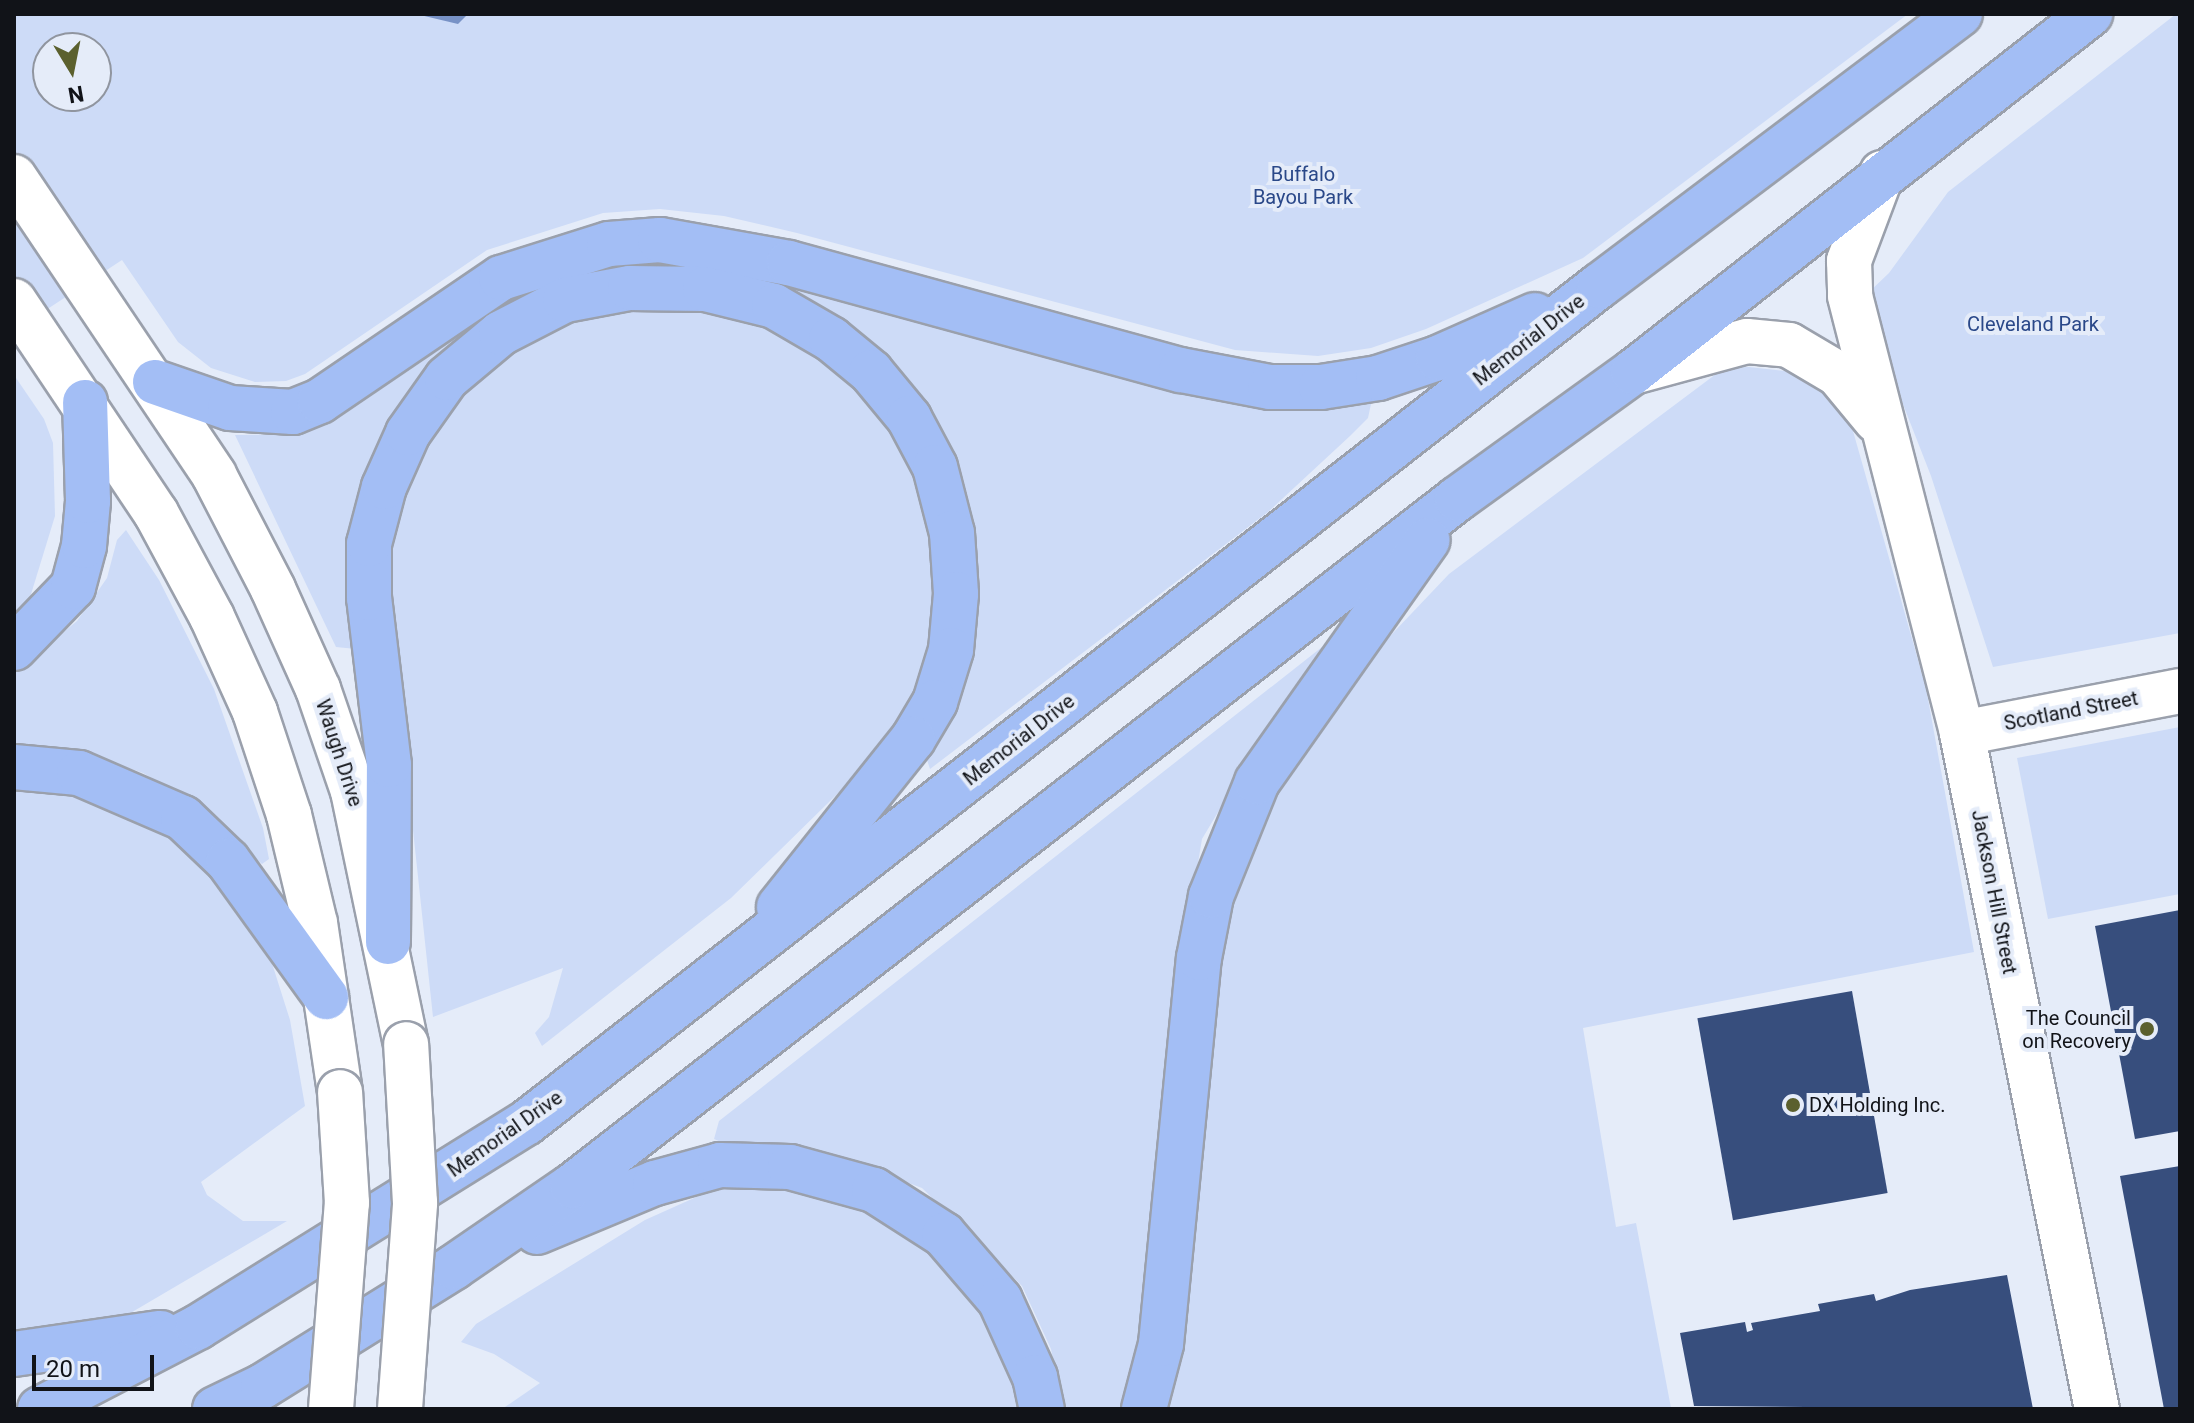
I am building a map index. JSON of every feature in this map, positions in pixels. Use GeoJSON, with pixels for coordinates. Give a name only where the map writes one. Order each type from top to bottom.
{"type":"FeatureCollection","features":[{"type":"Feature","properties":{"kind":"main road","name":"Memorial Drive"},"geometry":{"type":"LineString","coordinates":[[40,1409],[198,1327],[526,1123],[1599,286],[1960,14]]}},
{"type":"Feature","properties":{"kind":"main road"},"geometry":{"type":"LineString","coordinates":[[227,1409],[454,1267],[572,1186],[1457,499],[1633,372],[1882,173],[2090,14]]}},
{"type":"Feature","properties":{"kind":"main road","name":"Jackson Hill Street"},"geometry":{"type":"LineString","coordinates":[[1882,173],[1849,261],[1850,296],[1962,733],[2097,1409]]}},
{"type":"Feature","properties":{"kind":"main road","name":"Waugh Drive"},"geometry":{"type":"LineString","coordinates":[[14,177],[124,343],[155,382],[214,475],[318,689],[353,791],[388,942],[406,1044],[415,1203],[400,1409]]}},
{"type":"Feature","properties":{"kind":"main road"},"geometry":{"type":"LineString","coordinates":[[155,382],[230,408],[293,412],[320,401],[501,278],[609,244],[660,240],[789,263],[1181,370],[1270,387],[1321,387],[1378,378],[1438,358],[1599,286]]}},
{"type":"Feature","properties":{"kind":"main road"},"geometry":{"type":"LineString","coordinates":[[388,942],[389,765],[369,598],[369,544],[384,487],[408,433],[447,378],[501,333],[565,300],[630,288],[705,289],[774,306],[831,339],[880,384],[909,418],[935,467],[952,533],[956,594],[951,650],[935,702],[913,739],[735,963]]}},
{"type":"Feature","properties":{"kind":"main road"},"geometry":{"type":"LineString","coordinates":[[14,301],[156,513],[212,617],[255,712],[289,815],[315,923],[340,1092],[347,1203],[331,1409]]}},
{"type":"Feature","properties":{"kind":"main road","name":"Jackson Hill Street"},"geometry":{"type":"LineString","coordinates":[[1633,372],[1747,341],[1789,345],[1838,374],[1882,426]]}},
{"type":"Feature","properties":{"kind":"main road"},"geometry":{"type":"LineString","coordinates":[[14,648],[41,625],[73,587],[77,573],[88,501],[76,392]]}},
{"type":"Feature","properties":{"kind":"main road"},"geometry":{"type":"LineString","coordinates":[[1144,1409],[1168,1290],[1199,958],[1230,840],[1292,728],[1457,499]]}},
{"type":"Feature","properties":{"kind":"main road","name":"Scotland Street"},"geometry":{"type":"LineString","coordinates":[[1962,733],[2180,691]]}},
{"type":"Feature","properties":{"kind":"main road"},"geometry":{"type":"LineString","coordinates":[[14,767],[79,773],[183,818],[228,861],[326,997]]}},
{"type":"Feature","properties":{"kind":"main road"},"geometry":{"type":"LineString","coordinates":[[454,1267],[655,1183],[720,1165],[790,1167],[874,1190],[944,1235],[1000,1300],[1035,1377],[1042,1409]]}},
{"type":"Feature","properties":{"kind":"main road"},"geometry":{"type":"LineString","coordinates":[[14,1354],[198,1327]]}},
{"type":"Feature","properties":{"kind":"main road"},"geometry":{"type":"LineString","coordinates":[[215,1409],[263,1386]]}},
{"type":"Feature","properties":{"kind":"green space","name":"Buffalo Bayou Park"},"geometry":{"type":"Polygon","coordinates":[[[14,14],[1908,14],[1583,258],[1426,329],[1371,348],[1318,356],[1235,350],[797,233],[724,216],[660,209],[603,213],[487,250],[305,374],[286,381],[255,382],[211,368],[178,342],[122,260],[14,331],[14,14]]]}},
{"type":"Feature","properties":{"kind":"green space","name":"Cleveland Park"},"geometry":{"type":"Polygon","coordinates":[[[2176,14],[2180,14],[2180,633],[1993,667],[1931,476],[1874,330],[1867,294],[1889,273],[1948,192],[2176,14]]]}},
{"type":"Feature","properties":{"kind":"green space"},"geometry":{"type":"Polygon","coordinates":[[[671,257],[1355,399],[1371,404],[1368,418],[1268,512],[930,769],[926,757],[953,703],[973,630],[978,584],[974,528],[963,479],[940,433],[875,348],[831,313],[794,295],[699,271],[448,356],[356,649],[336,647],[235,435],[293,434],[378,387],[539,285],[601,265],[671,257]]]}},
{"type":"Feature","properties":{"kind":"green space"},"geometry":{"type":"Polygon","coordinates":[[[667,304],[753,320],[791,335],[869,395],[902,442],[928,493],[939,621],[923,678],[897,729],[878,754],[731,898],[542,1046],[535,1033],[549,1017],[563,968],[433,1017],[385,568],[395,505],[422,446],[454,400],[508,353],[580,317],[667,304]]]}},
{"type":"Feature","properties":{"kind":"green space"},"geometry":{"type":"Polygon","coordinates":[[[1724,368],[1785,371],[1829,393],[1853,431],[1926,688],[1974,952],[1583,1028],[1616,1227],[1636,1223],[1671,1408],[1163,1409],[1209,990],[1228,888],[1263,805],[1373,654],[1449,574],[1724,368]]]}},
{"type":"Feature","properties":{"kind":"green space"},"geometry":{"type":"Polygon","coordinates":[[[14,375],[44,419],[53,443],[55,516],[28,604],[14,618],[14,375]]]}},
{"type":"Feature","properties":{"kind":"green space"},"geometry":{"type":"Polygon","coordinates":[[[126,530],[159,580],[214,689],[263,828],[269,859],[262,864],[192,801],[143,773],[97,757],[14,747],[14,673],[77,621],[107,578],[117,540],[126,530]]]}},
{"type":"Feature","properties":{"kind":"green space"},"geometry":{"type":"Polygon","coordinates":[[[1336,636],[1277,713],[1202,839],[1169,1037],[1147,1310],[1121,1409],[1063,1409],[1051,1349],[1022,1286],[922,1188],[828,1153],[735,1148],[714,1139],[719,1121],[1336,636]]]}},
{"type":"Feature","properties":{"kind":"green space"},"geometry":{"type":"Polygon","coordinates":[[[2180,727],[2180,894],[2048,919],[2017,758],[2180,727]]]}},
{"type":"Feature","properties":{"kind":"green space"},"geometry":{"type":"Polygon","coordinates":[[[14,782],[71,787],[190,846],[263,935],[290,1020],[305,1106],[201,1182],[207,1195],[243,1221],[287,1221],[122,1318],[14,1337],[14,782]]]}},
{"type":"Feature","properties":{"kind":"green space"},"geometry":{"type":"Polygon","coordinates":[[[741,1185],[839,1195],[949,1260],[1003,1334],[1025,1409],[502,1409],[540,1383],[494,1354],[461,1342],[476,1324],[645,1220],[703,1194],[741,1185]]]}},
{"type":"Feature","properties":{"kind":"water"},"geometry":{"type":"Polygon","coordinates":[[[416,14],[468,14],[458,24],[416,14]]]}},
{"type":"Feature","properties":{"kind":"building","name":"The Council on Recovery"},"geometry":{"type":"Polygon","coordinates":[[[2180,910],[2180,1131],[2135,1139],[2095,926],[2180,910]]]}},
{"type":"Feature","properties":{"kind":"building","name":"DX Holding Inc."},"geometry":{"type":"Polygon","coordinates":[[[1852,991],[1888,1193],[1733,1220],[1697,1018],[1852,991]]]}},
{"type":"Feature","properties":{"kind":"building"},"geometry":{"type":"Polygon","coordinates":[[[2180,1166],[2180,1409],[2164,1409],[2120,1176],[2180,1166]]]}},
{"type":"Feature","properties":{"kind":"building"},"geometry":{"type":"Polygon","coordinates":[[[2007,1275],[2033,1409],[1694,1406],[1680,1333],[1745,1322],[1747,1332],[1753,1330],[1751,1323],[1820,1311],[1818,1304],[1874,1294],[1876,1301],[1910,1290],[2007,1275]]]}},
{"type":"Feature","properties":{"kind":"place","name":"The Council on Recovery"},"geometry":{"type":"Point","coordinates":[2147,1029]}},
{"type":"Feature","properties":{"kind":"place","name":"DX Holding Inc."},"geometry":{"type":"Point","coordinates":[1793,1105]}}]}
